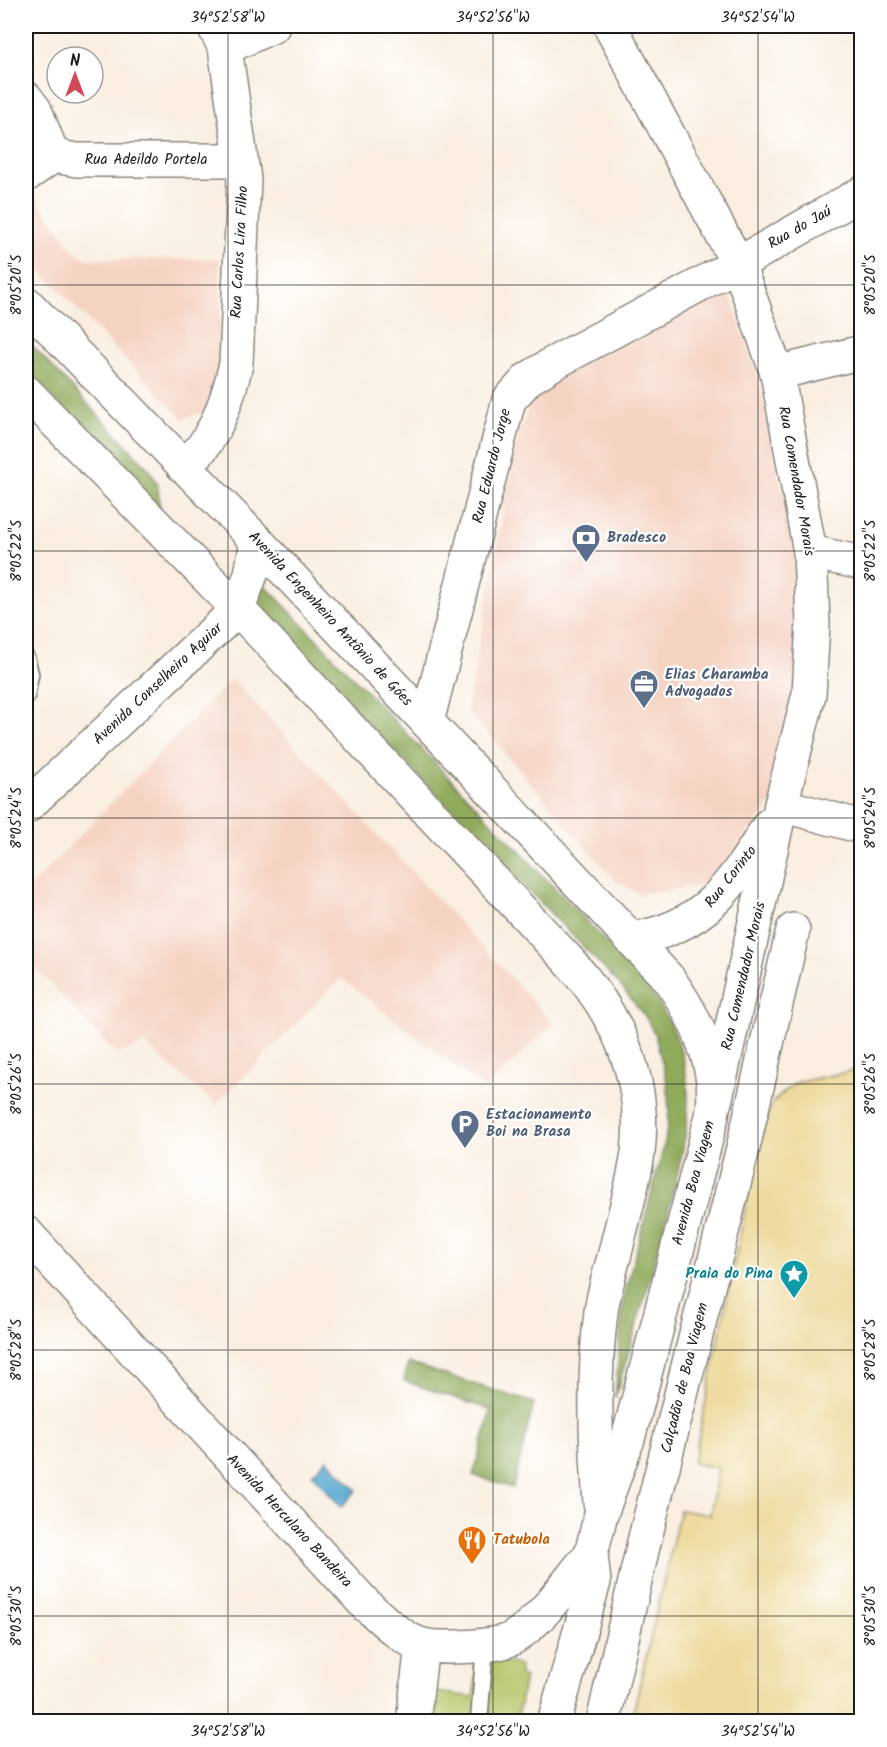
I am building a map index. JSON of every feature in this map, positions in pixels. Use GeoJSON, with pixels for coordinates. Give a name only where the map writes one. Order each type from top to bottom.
{"type":"FeatureCollection","features":[{"type":"Feature","properties":{"kind":"main road"},"geometry":{"type":"LineString","coordinates":[[220,37],[273,26]]}},
{"type":"Feature","properties":{"kind":"main road","name":"Rua Comendador Morais"},"geometry":{"type":"LineString","coordinates":[[610,26],[738,264],[777,373],[810,552],[813,623],[809,694],[781,805],[713,1108]]}},
{"type":"Feature","properties":{"kind":"main road","name":"Rua Carlos Lira Filho"},"geometry":{"type":"LineString","coordinates":[[183,466],[196,457],[209,437],[231,385],[236,364],[244,179],[220,37]]}},
{"type":"Feature","properties":{"kind":"main road"},"geometry":{"type":"LineString","coordinates":[[26,98],[35,110],[53,156],[26,175]]}},
{"type":"Feature","properties":{"kind":"main road","name":"Rua Adeildo Portela"},"geometry":{"type":"LineString","coordinates":[[53,156],[78,160],[239,160]]}},
{"type":"Feature","properties":{"kind":"main road","name":"Rua do Jaú"},"geometry":{"type":"LineString","coordinates":[[738,264],[861,193]]}},
{"type":"Feature","properties":{"kind":"main road","name":"Rua Eduardo Jorge"},"geometry":{"type":"LineString","coordinates":[[427,722],[509,400],[528,380],[545,368],[738,264]]}},
{"type":"Feature","properties":{"kind":"main road","name":"Avenida Engenheiro Antônio de Góes"},"geometry":{"type":"LineString","coordinates":[[26,303],[257,541],[631,939]]}},
{"type":"Feature","properties":{"kind":"main road"},"geometry":{"type":"LineString","coordinates":[[777,373],[861,352]]}},
{"type":"Feature","properties":{"kind":"main road"},"geometry":{"type":"LineString","coordinates":[[26,392],[238,609]]}},
{"type":"Feature","properties":{"kind":"main road","name":"Avenida Conselheiro Aguiar"},"geometry":{"type":"LineString","coordinates":[[26,807],[238,609],[251,574],[257,541]]}},
{"type":"Feature","properties":{"kind":"main road"},"geometry":{"type":"LineString","coordinates":[[810,552],[861,563]]}},
{"type":"Feature","properties":{"kind":"main road","name":"Avenida Boa Viagem"},"geometry":{"type":"LineString","coordinates":[[238,609],[568,961],[599,999],[623,1043],[633,1069],[639,1108],[638,1154],[602,1310],[595,1403],[601,1514]]}},
{"type":"Feature","properties":{"kind":"main road"},"geometry":{"type":"LineString","coordinates":[[781,805],[861,827]]}},
{"type":"Feature","properties":{"kind":"main road","name":"Rua Corinto"},"geometry":{"type":"LineString","coordinates":[[631,939],[663,934],[711,906],[745,864],[781,805]]}},
{"type":"Feature","properties":{"kind":"main road","name":"Calçadão de Boa Viagem"},"geometry":{"type":"LineString","coordinates":[[603,1722],[644,1542],[743,1148],[793,930]]}},
{"type":"Feature","properties":{"kind":"main road","name":"Avenida Boa Viagem"},"geometry":{"type":"LineString","coordinates":[[554,1722],[594,1582],[591,1554],[601,1514],[628,1439],[713,1108],[710,1071],[698,1028],[668,978],[631,939]]}},
{"type":"Feature","properties":{"kind":"main road","name":"Avenida Herculano Bandeira"},"geometry":{"type":"LineString","coordinates":[[26,1233],[367,1606],[396,1630],[422,1645],[485,1646],[512,1639],[538,1617],[591,1554]]}},
{"type":"Feature","properties":{"kind":"main road"},"geometry":{"type":"LineString","coordinates":[[413,1722],[422,1645]]}},
{"type":"Feature","properties":{"kind":"lane"},"geometry":{"type":"LineString","coordinates":[[26,658],[30,674],[26,696]]}},
{"type":"Feature","properties":{"kind":"lane"},"geometry":{"type":"LineString","coordinates":[[479,1722],[485,1646]]}},
{"type":"Feature","properties":{"kind":"shaded area"},"geometry":{"type":"Polygon","coordinates":[[[26,184],[74,250],[87,259],[220,259],[221,384],[204,412],[183,419],[26,256],[26,184]]]}},
{"type":"Feature","properties":{"kind":"shaded area"},"geometry":{"type":"Polygon","coordinates":[[[727,287],[759,380],[795,552],[799,623],[797,692],[774,798],[715,877],[699,886],[638,894],[614,880],[467,709],[516,441],[533,396],[544,382],[727,287]]]}},
{"type":"Feature","properties":{"kind":"shaded area"},"geometry":{"type":"Polygon","coordinates":[[[232,679],[554,1024],[484,1089],[341,978],[216,1105],[145,1044],[116,1054],[26,958],[26,891],[232,679]]]}},
{"type":"Feature","properties":{"kind":"green space"},"geometry":{"type":"Polygon","coordinates":[[[26,339],[150,470],[158,485],[160,511],[26,370],[26,339]]]}},
{"type":"Feature","properties":{"kind":"green space"},"geometry":{"type":"Polygon","coordinates":[[[257,577],[637,974],[661,1006],[676,1038],[685,1068],[688,1098],[686,1129],[663,1231],[615,1398],[623,1300],[665,1142],[669,1111],[667,1082],[655,1035],[645,1016],[618,983],[251,602],[257,577]]]}},
{"type":"Feature","properties":{"kind":"green space"},"geometry":{"type":"Polygon","coordinates":[[[408,1363],[534,1403],[513,1488],[473,1475],[491,1410],[404,1381],[408,1363]]]}},
{"type":"Feature","properties":{"kind":"green space"},"geometry":{"type":"Polygon","coordinates":[[[480,1658],[520,1665],[520,1675],[525,1677],[517,1721],[421,1722],[423,1690],[473,1697],[480,1658]]]}},
{"type":"Feature","properties":{"kind":"sand","name":"Praia do Pina"},"geometry":{"type":"Polygon","coordinates":[[[861,1069],[861,1721],[631,1722],[680,1510],[710,1515],[718,1468],[693,1463],[761,1134],[773,1102],[795,1083],[861,1069]]]}},
{"type":"Feature","properties":{"kind":"water"},"geometry":{"type":"Polygon","coordinates":[[[327,1459],[357,1490],[341,1507],[312,1474],[327,1459]]]}},
{"type":"Feature","properties":{"kind":"place","name":"Bradesco"},"geometry":{"type":"Point","coordinates":[586,564]}},
{"type":"Feature","properties":{"kind":"place","name":"Elias Charamba Advogados"},"geometry":{"type":"Point","coordinates":[644,710]}},
{"type":"Feature","properties":{"kind":"place","name":"Estacionamento Boi na Brasa"},"geometry":{"type":"Point","coordinates":[465,1150]}},
{"type":"Feature","properties":{"kind":"place","name":"Praia do Pina"},"geometry":{"type":"Point","coordinates":[794,1300]}},
{"type":"Feature","properties":{"kind":"place","name":"Tatubola"},"geometry":{"type":"Point","coordinates":[472,1566]}}]}
